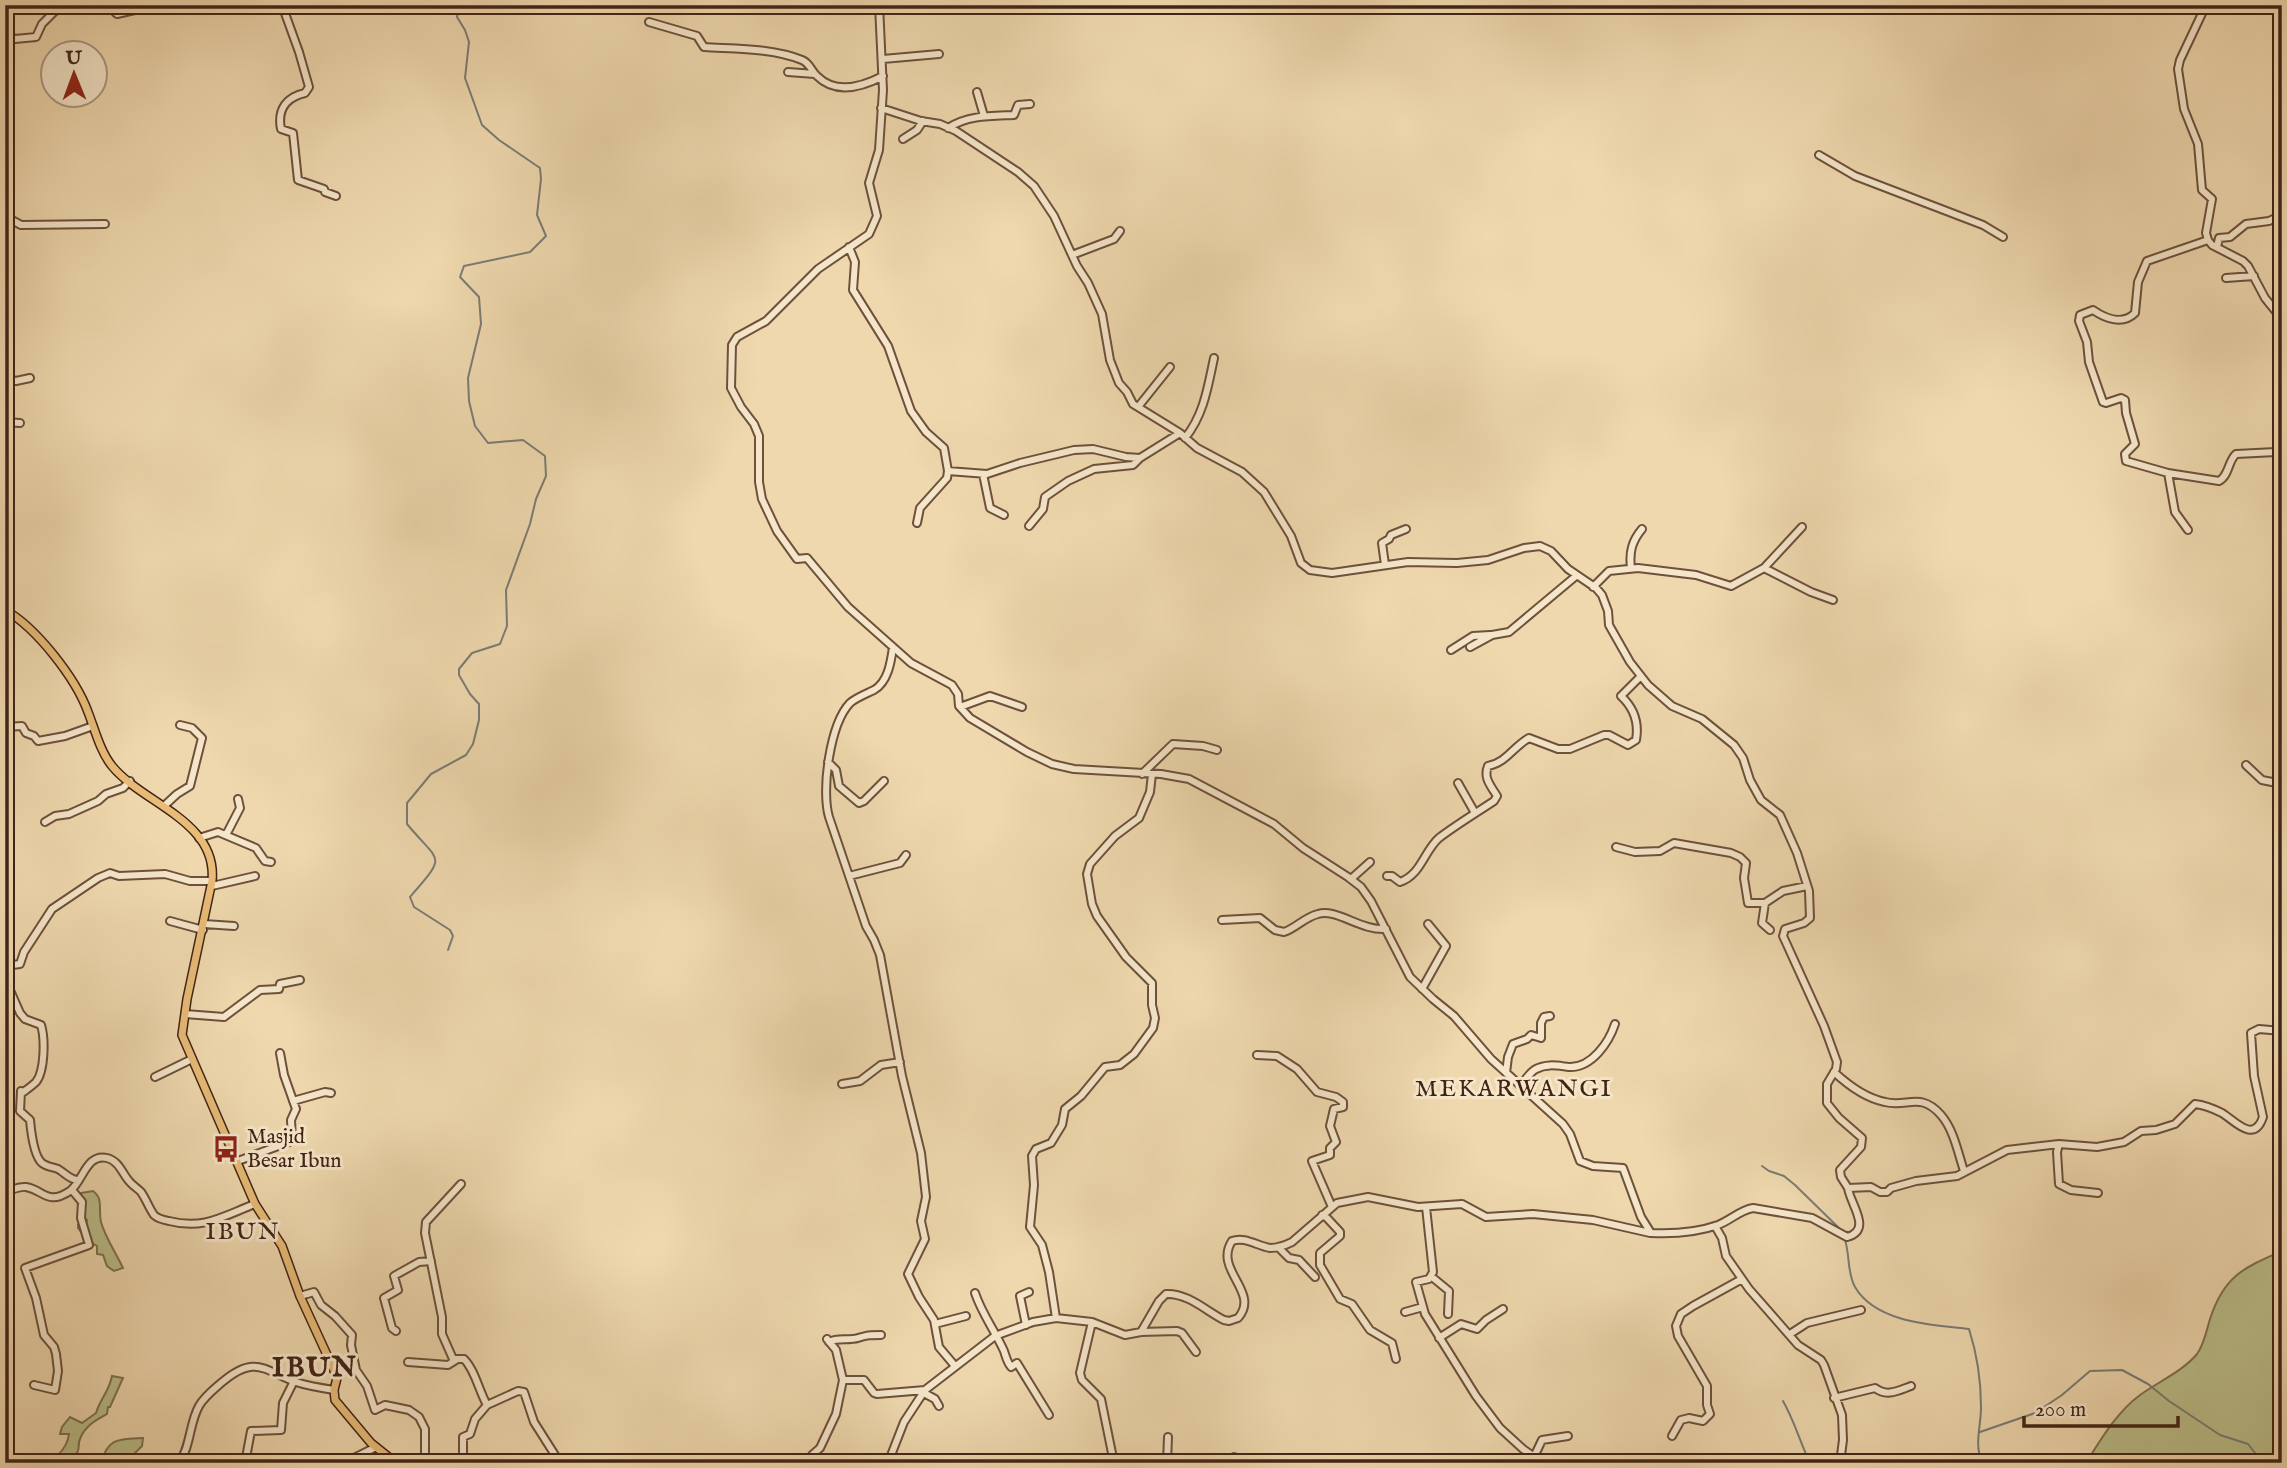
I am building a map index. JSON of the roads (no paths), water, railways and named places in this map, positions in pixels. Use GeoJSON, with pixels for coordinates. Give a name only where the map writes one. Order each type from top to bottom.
{"type":"FeatureCollection","features":[{"type":"Feature","properties":{"kind":"main road"},"geometry":{"type":"LineString","coordinates":[[5,13],[10,5]]}},
{"type":"Feature","properties":{"kind":"main road"},"geometry":{"type":"LineString","coordinates":[[5,610],[20,620],[64,668],[79,692],[106,757],[117,771],[183,820],[200,838],[212,860],[212,883],[182,1035],[256,1204],[282,1246],[300,1296],[337,1378],[335,1399],[376,1447],[396,1463]]}},
{"type":"Feature","properties":{"kind":"street"},"geometry":{"type":"LineString","coordinates":[[5,35],[16,39],[36,37],[42,24],[61,5]]}},
{"type":"Feature","properties":{"kind":"street"},"geometry":{"type":"LineString","coordinates":[[108,5],[117,14],[157,5]]}},
{"type":"Feature","properties":{"kind":"street"},"geometry":{"type":"LineString","coordinates":[[282,5],[309,87],[305,93],[292,97],[281,113],[281,128],[293,133],[298,180],[336,196]]}},
{"type":"Feature","properties":{"kind":"street"},"geometry":{"type":"LineString","coordinates":[[878,5],[883,76],[879,150],[869,183],[877,216],[869,234],[808,278],[766,321],[733,340],[731,388],[759,436],[760,490],[777,531],[797,559],[807,558],[842,601],[911,663],[952,685],[958,694],[960,707],[971,718],[1052,764],[1074,769],[1182,777],[1274,824],[1303,848],[1361,887],[1386,929],[1405,969],[1422,989],[1454,1016],[1506,1073],[1563,1124],[1570,1134],[1580,1161],[1593,1166],[1623,1168],[1641,1217],[1651,1233]]}},
{"type":"Feature","properties":{"kind":"street"},"geometry":{"type":"LineString","coordinates":[[2206,5],[2178,69],[2184,109],[2198,144],[2202,190],[2212,199],[2206,233],[2208,240],[2217,247],[2243,261],[2282,320]]}},
{"type":"Feature","properties":{"kind":"street"},"geometry":{"type":"LineString","coordinates":[[649,22],[697,36],[704,47],[765,51],[802,60],[832,86],[843,88],[863,85],[883,76]]}},
{"type":"Feature","properties":{"kind":"street"},"geometry":{"type":"LineString","coordinates":[[883,60],[939,54]]}},
{"type":"Feature","properties":{"kind":"street"},"geometry":{"type":"LineString","coordinates":[[788,72],[815,74]]}},
{"type":"Feature","properties":{"kind":"street"},"geometry":{"type":"LineString","coordinates":[[978,92],[984,116]]}},
{"type":"Feature","properties":{"kind":"street"},"geometry":{"type":"LineString","coordinates":[[948,128],[961,120],[1014,115],[1018,105],[1030,104]]}},
{"type":"Feature","properties":{"kind":"street"},"geometry":{"type":"LineString","coordinates":[[881,108],[948,128],[981,147],[1034,186],[1054,216],[1102,314],[1110,360],[1119,383],[1138,407],[1197,448],[1242,472],[1264,492],[1291,536],[1301,563],[1310,570],[1332,573],[1408,562],[1457,563],[1488,560],[1540,545],[1551,551],[1576,576],[1602,594],[1608,611],[1609,625],[1641,676],[1672,706],[1702,719],[1734,745],[1743,758],[1750,780],[1761,800],[1780,815],[1797,853],[1807,886],[1810,918],[1804,923],[1785,929],[1783,936],[1828,1035],[1837,1062],[1826,1088],[1828,1103],[1839,1118],[1858,1133],[1863,1144],[1840,1170],[1840,1177],[1848,1188],[1860,1223],[1854,1235],[1847,1237],[1812,1219],[1753,1208],[1715,1226],[1689,1231],[1651,1233],[1593,1220],[1524,1214],[1486,1217],[1462,1205],[1426,1207],[1368,1197],[1342,1201],[1292,1242],[1278,1247],[1271,1248],[1241,1239],[1230,1244],[1228,1265],[1240,1284],[1243,1298],[1242,1314],[1238,1318],[1229,1321],[1211,1314],[1192,1301],[1166,1294],[1141,1332]]}},
{"type":"Feature","properties":{"kind":"street"},"geometry":{"type":"LineString","coordinates":[[903,139],[917,130],[923,121]]}},
{"type":"Feature","properties":{"kind":"street"},"geometry":{"type":"LineString","coordinates":[[1819,156],[1854,176],[1983,225],[2003,237]]}},
{"type":"Feature","properties":{"kind":"street"},"geometry":{"type":"LineString","coordinates":[[5,214],[21,225],[105,224]]}},
{"type":"Feature","properties":{"kind":"street"},"geometry":{"type":"LineString","coordinates":[[2217,247],[2219,238],[2230,237],[2244,225],[2269,221],[2282,215]]}},
{"type":"Feature","properties":{"kind":"street"},"geometry":{"type":"LineString","coordinates":[[1072,255],[1114,239],[1120,231]]}},
{"type":"Feature","properties":{"kind":"street"},"geometry":{"type":"LineString","coordinates":[[2208,240],[2147,261],[2140,275],[2135,313],[2132,317],[2116,320],[2101,316],[2093,310],[2082,313],[2079,324],[2087,342],[2089,365],[2102,401],[2106,403],[2121,398],[2126,401],[2126,413],[2135,444],[2125,454],[2125,460],[2168,473],[2219,481],[2224,477],[2233,457],[2239,453],[2282,454]]}},
{"type":"Feature","properties":{"kind":"street"},"geometry":{"type":"LineString","coordinates":[[849,247],[855,261],[853,290],[856,297],[869,312],[888,346],[911,411],[926,432],[944,447],[947,478],[920,508],[917,523]]}},
{"type":"Feature","properties":{"kind":"street"},"geometry":{"type":"LineString","coordinates":[[2226,278],[2254,276]]}},
{"type":"Feature","properties":{"kind":"street"},"geometry":{"type":"LineString","coordinates":[[1029,526],[1043,509],[1045,497],[1068,481],[1095,469],[1133,465],[1140,458],[1193,428],[1209,386],[1214,358]]}},
{"type":"Feature","properties":{"kind":"street"},"geometry":{"type":"LineString","coordinates":[[1138,407],[1170,367]]}},
{"type":"Feature","properties":{"kind":"street"},"geometry":{"type":"LineString","coordinates":[[5,379],[16,381],[30,378]]}},
{"type":"Feature","properties":{"kind":"street"},"geometry":{"type":"LineString","coordinates":[[5,422],[20,423]]}},
{"type":"Feature","properties":{"kind":"street"},"geometry":{"type":"LineString","coordinates":[[948,471],[983,474],[1074,450],[1093,449],[1140,458]]}},
{"type":"Feature","properties":{"kind":"street"},"geometry":{"type":"LineString","coordinates":[[2168,473],[2175,512],[2188,530]]}},
{"type":"Feature","properties":{"kind":"street"},"geometry":{"type":"LineString","coordinates":[[983,474],[990,508],[1004,515]]}},
{"type":"Feature","properties":{"kind":"street"},"geometry":{"type":"LineString","coordinates":[[1593,587],[1609,571],[1630,568],[1696,575],[1731,586],[1764,568],[1802,527]]}},
{"type":"Feature","properties":{"kind":"street"},"geometry":{"type":"LineString","coordinates":[[1385,565],[1382,543],[1391,535],[1406,529]]}},
{"type":"Feature","properties":{"kind":"street"},"geometry":{"type":"LineString","coordinates":[[1630,568],[1629,554],[1642,529]]}},
{"type":"Feature","properties":{"kind":"street"},"geometry":{"type":"LineString","coordinates":[[1764,568],[1833,600]]}},
{"type":"Feature","properties":{"kind":"street"},"geometry":{"type":"LineString","coordinates":[[1451,650],[1473,636],[1509,632],[1576,576]]}},
{"type":"Feature","properties":{"kind":"street"},"geometry":{"type":"LineString","coordinates":[[1470,647],[1492,635]]}},
{"type":"Feature","properties":{"kind":"street"},"geometry":{"type":"LineString","coordinates":[[893,647],[890,667],[879,687],[848,706],[841,720],[828,762],[825,787],[827,809],[866,926],[880,956],[921,1153],[926,1202],[921,1221],[925,1239],[908,1274],[935,1324],[939,1348],[955,1366]]}},
{"type":"Feature","properties":{"kind":"street"},"geometry":{"type":"LineString","coordinates":[[1387,876],[1400,882],[1405,881],[1422,865],[1438,839],[1494,801],[1497,796],[1487,781],[1488,766],[1509,756],[1526,739],[1558,749],[1570,749],[1604,735],[1628,745],[1636,740],[1638,727],[1629,704],[1621,696],[1641,676]]}},
{"type":"Feature","properties":{"kind":"street"},"geometry":{"type":"LineString","coordinates":[[960,707],[990,696],[1022,707]]}},
{"type":"Feature","properties":{"kind":"street"},"geometry":{"type":"LineString","coordinates":[[164,806],[190,786],[202,738],[192,728],[180,725]]}},
{"type":"Feature","properties":{"kind":"street"},"geometry":{"type":"LineString","coordinates":[[5,727],[22,726],[27,734],[39,741],[65,736],[93,726]]}},
{"type":"Feature","properties":{"kind":"street"},"geometry":{"type":"LineString","coordinates":[[1142,774],[1173,744],[1214,749],[1215,738]]}},
{"type":"Feature","properties":{"kind":"street"},"geometry":{"type":"LineString","coordinates":[[828,762],[835,770],[839,786],[859,803],[864,802],[884,781]]}},
{"type":"Feature","properties":{"kind":"street"},"geometry":{"type":"LineString","coordinates":[[2246,765],[2260,779],[2282,784]]}},
{"type":"Feature","properties":{"kind":"street"},"geometry":{"type":"LineString","coordinates":[[1056,1318],[1042,1245],[1030,1227],[1034,1185],[1032,1154],[1036,1149],[1051,1143],[1063,1123],[1065,1109],[1081,1096],[1105,1067],[1120,1065],[1137,1051],[1155,1020],[1151,981],[1126,957],[1097,916],[1087,874],[1090,863],[1115,836],[1139,818],[1146,806],[1152,774]]}},
{"type":"Feature","properties":{"kind":"street"},"geometry":{"type":"LineString","coordinates":[[45,822],[98,801],[101,797],[123,788],[130,781]]}},
{"type":"Feature","properties":{"kind":"street"},"geometry":{"type":"LineString","coordinates":[[1458,783],[1475,813]]}},
{"type":"Feature","properties":{"kind":"street"},"geometry":{"type":"LineString","coordinates":[[226,835],[240,808],[238,799]]}},
{"type":"Feature","properties":{"kind":"street"},"geometry":{"type":"LineString","coordinates":[[200,838],[214,831],[226,835],[256,848],[265,861],[271,862]]}},
{"type":"Feature","properties":{"kind":"street"},"geometry":{"type":"LineString","coordinates":[[1616,847],[1635,852],[1660,851],[1674,843],[1736,855],[1746,863],[1744,878],[1747,902],[1765,903],[1783,891],[1807,886]]}},
{"type":"Feature","properties":{"kind":"street"},"geometry":{"type":"LineString","coordinates":[[849,876],[901,863],[906,855]]}},
{"type":"Feature","properties":{"kind":"street"},"geometry":{"type":"LineString","coordinates":[[1351,879],[1370,862]]}},
{"type":"Feature","properties":{"kind":"street"},"geometry":{"type":"LineString","coordinates":[[5,966],[20,964],[24,951],[52,909],[110,873],[119,876],[164,874],[212,883],[255,876]]}},
{"type":"Feature","properties":{"kind":"street"},"geometry":{"type":"LineString","coordinates":[[1765,903],[1762,923],[1770,930]]}},
{"type":"Feature","properties":{"kind":"street"},"geometry":{"type":"LineString","coordinates":[[1222,920],[1259,918],[1282,933],[1316,914],[1329,912],[1373,929],[1386,929]]}},
{"type":"Feature","properties":{"kind":"street"},"geometry":{"type":"LineString","coordinates":[[170,921],[203,927],[234,926]]}},
{"type":"Feature","properties":{"kind":"street"},"geometry":{"type":"LineString","coordinates":[[1422,989],[1446,946],[1428,924]]}},
{"type":"Feature","properties":{"kind":"street"},"geometry":{"type":"LineString","coordinates":[[5,979],[20,1013],[25,1019],[41,1025],[45,1041],[41,1051],[38,1079],[21,1092],[20,1111],[30,1120],[36,1155],[43,1163],[60,1170],[72,1180],[77,1180]]}},
{"type":"Feature","properties":{"kind":"street"},"geometry":{"type":"LineString","coordinates":[[185,1014],[224,1017],[260,990],[278,990],[280,984],[300,981]]}},
{"type":"Feature","properties":{"kind":"street"},"geometry":{"type":"LineString","coordinates":[[1506,1073],[1513,1044],[1531,1035],[1541,1038],[1541,1023],[1544,1017],[1550,1016]]}},
{"type":"Feature","properties":{"kind":"street"},"geometry":{"type":"LineString","coordinates":[[1521,1085],[1532,1072],[1542,1066],[1572,1067],[1589,1060],[1604,1048],[1615,1024]]}},
{"type":"Feature","properties":{"kind":"street"},"geometry":{"type":"LineString","coordinates":[[1848,1188],[1871,1187],[1887,1192],[1891,1188],[1916,1181],[1957,1176],[2007,1150],[2059,1144],[2097,1147],[2124,1142],[2141,1131],[2175,1125],[2195,1104],[2220,1112],[2238,1126],[2249,1130],[2255,1128],[2262,1122],[2263,1117],[2254,1076],[2251,1033],[2259,1029],[2282,1031]]}},
{"type":"Feature","properties":{"kind":"street"},"geometry":{"type":"LineString","coordinates":[[238,1161],[292,1139],[291,1120],[296,1112],[280,1052]]}},
{"type":"Feature","properties":{"kind":"street"},"geometry":{"type":"LineString","coordinates":[[1258,1055],[1277,1056],[1297,1069],[1317,1092],[1334,1096],[1343,1102],[1343,1107],[1334,1109],[1330,1125],[1336,1142],[1330,1148],[1329,1155],[1312,1161],[1332,1207]]}},
{"type":"Feature","properties":{"kind":"street"},"geometry":{"type":"LineString","coordinates":[[155,1077],[192,1059]]}},
{"type":"Feature","properties":{"kind":"street"},"geometry":{"type":"LineString","coordinates":[[842,1084],[860,1081],[881,1065],[900,1062]]}},
{"type":"Feature","properties":{"kind":"street"},"geometry":{"type":"LineString","coordinates":[[1834,1072],[1848,1086],[1885,1102],[1918,1100],[1940,1114],[1950,1131],[1964,1171]]}},
{"type":"Feature","properties":{"kind":"street"},"geometry":{"type":"LineString","coordinates":[[293,1101],[325,1092],[331,1093]]}},
{"type":"Feature","properties":{"kind":"street"},"geometry":{"type":"LineString","coordinates":[[2059,1144],[2059,1184],[2071,1190],[2098,1193]]}},
{"type":"Feature","properties":{"kind":"street"},"geometry":{"type":"LineString","coordinates":[[5,1192],[25,1187],[54,1198],[72,1190],[87,1167],[97,1158],[111,1159],[140,1191],[156,1217],[183,1224],[201,1225],[256,1204]]}},
{"type":"Feature","properties":{"kind":"street"},"geometry":{"type":"LineString","coordinates":[[456,1360],[448,1350],[442,1334],[442,1317],[425,1233],[426,1222],[461,1184]]}},
{"type":"Feature","properties":{"kind":"street"},"geometry":{"type":"LineString","coordinates":[[34,1385],[55,1390],[58,1364],[54,1348],[44,1335],[36,1298],[25,1268],[89,1245],[81,1218],[82,1202],[72,1190]]}},
{"type":"Feature","properties":{"kind":"street"},"geometry":{"type":"LineString","coordinates":[[1426,1207],[1433,1258],[1432,1277],[1448,1292],[1448,1314]]}},
{"type":"Feature","properties":{"kind":"street"},"geometry":{"type":"LineString","coordinates":[[1322,1215],[1340,1232],[1340,1237],[1320,1253],[1320,1265],[1340,1299],[1352,1304],[1370,1330],[1392,1343],[1396,1359]]}},
{"type":"Feature","properties":{"kind":"street"},"geometry":{"type":"LineString","coordinates":[[1715,1226],[1726,1256],[1742,1279],[1798,1345],[1821,1360],[1824,1365],[1842,1415],[1840,1463]]}},
{"type":"Feature","properties":{"kind":"street"},"geometry":{"type":"LineString","coordinates":[[1278,1247],[1289,1258],[1298,1260],[1315,1277]]}},
{"type":"Feature","properties":{"kind":"street"},"geometry":{"type":"LineString","coordinates":[[396,1331],[392,1328],[384,1297],[398,1290],[394,1276],[419,1262],[430,1261]]}},
{"type":"Feature","properties":{"kind":"street"},"geometry":{"type":"LineString","coordinates":[[1432,1277],[1416,1282],[1423,1307],[1439,1338],[1500,1428],[1543,1463]]}},
{"type":"Feature","properties":{"kind":"street"},"geometry":{"type":"LineString","coordinates":[[1672,1436],[1681,1420],[1689,1418],[1703,1421],[1710,1414],[1707,1404],[1708,1388],[1678,1336],[1676,1326],[1681,1314],[1742,1279]]}},
{"type":"Feature","properties":{"kind":"street"},"geometry":{"type":"LineString","coordinates":[[300,1296],[314,1292],[321,1305],[350,1333],[356,1370],[367,1386],[375,1410],[386,1405],[410,1410],[419,1417],[425,1429],[425,1455],[422,1463]]}},
{"type":"Feature","properties":{"kind":"street"},"geometry":{"type":"LineString","coordinates":[[1026,1325],[1020,1296],[1029,1292]]}},
{"type":"Feature","properties":{"kind":"street"},"geometry":{"type":"LineString","coordinates":[[975,1293],[983,1315],[1009,1365],[1011,1367],[1017,1363],[1049,1415]]}},
{"type":"Feature","properties":{"kind":"street"},"geometry":{"type":"LineString","coordinates":[[1405,1312],[1423,1307]]}},
{"type":"Feature","properties":{"kind":"street"},"geometry":{"type":"LineString","coordinates":[[1439,1338],[1461,1324],[1477,1329],[1503,1309]]}},
{"type":"Feature","properties":{"kind":"street"},"geometry":{"type":"LineString","coordinates":[[1790,1334],[1807,1323],[1861,1310]]}},
{"type":"Feature","properties":{"kind":"street"},"geometry":{"type":"LineString","coordinates":[[935,1324],[966,1316]]}},
{"type":"Feature","properties":{"kind":"street"},"geometry":{"type":"LineString","coordinates":[[888,1463],[904,1422],[925,1391],[995,1336],[1048,1318],[1056,1318],[1092,1322],[1125,1335],[1141,1332],[1180,1332],[1196,1352]]}},
{"type":"Feature","properties":{"kind":"street"},"geometry":{"type":"LineString","coordinates":[[1092,1322],[1080,1373],[1101,1399],[1115,1463]]}},
{"type":"Feature","properties":{"kind":"street"},"geometry":{"type":"LineString","coordinates":[[810,1463],[836,1414],[843,1380],[836,1350],[828,1340],[881,1335]]}},
{"type":"Feature","properties":{"kind":"street"},"geometry":{"type":"LineString","coordinates":[[408,1362],[448,1365],[464,1359],[470,1365],[486,1405]]}},
{"type":"Feature","properties":{"kind":"street"},"geometry":{"type":"LineString","coordinates":[[179,1463],[190,1441],[198,1407],[206,1396],[245,1368],[266,1367],[294,1381],[334,1390]]}},
{"type":"Feature","properties":{"kind":"street"},"geometry":{"type":"LineString","coordinates":[[843,1380],[864,1380],[877,1394],[925,1391],[936,1399],[939,1406]]}},
{"type":"Feature","properties":{"kind":"street"},"geometry":{"type":"LineString","coordinates":[[244,1463],[251,1431],[281,1430],[283,1403],[294,1381]]}},
{"type":"Feature","properties":{"kind":"street"},"geometry":{"type":"LineString","coordinates":[[1834,1398],[1875,1388],[1880,1393],[1889,1394],[1911,1385]]}},
{"type":"Feature","properties":{"kind":"street"},"geometry":{"type":"LineString","coordinates":[[463,1463],[463,1437],[470,1434],[475,1419],[486,1405],[518,1391],[524,1392],[534,1423],[560,1463]]}},
{"type":"Feature","properties":{"kind":"street"},"geometry":{"type":"LineString","coordinates":[[1534,1457],[1542,1440],[1568,1436]]}},
{"type":"Feature","properties":{"kind":"street"},"geometry":{"type":"LineString","coordinates":[[1167,1463],[1168,1437]]}},
{"type":"Feature","properties":{"kind":"street"},"geometry":{"type":"LineString","coordinates":[[348,1461],[376,1447]]}},
{"type":"Feature","properties":{"kind":"waterway"},"geometry":{"type":"LineString","coordinates":[[448,950],[453,936],[450,930],[414,907],[410,897],[430,873],[435,859],[407,824],[407,803],[431,774],[466,755],[473,744],[479,720],[479,704],[459,675],[459,669],[472,653],[500,644],[507,626],[506,590],[546,476],[545,456],[523,440],[488,443],[475,426],[469,401],[468,378],[481,324],[479,297],[460,277],[464,266],[530,252],[546,236],[537,215],[540,168],[482,125],[465,78],[469,42],[457,17],[459,5]]}},
{"type":"Feature","properties":{"kind":"waterway"},"geometry":{"type":"LineString","coordinates":[[1762,1166],[1784,1176],[1842,1231]]}},
{"type":"Feature","properties":{"kind":"waterway"},"geometry":{"type":"LineString","coordinates":[[1845,1240],[1852,1282],[1864,1299],[1877,1308],[1906,1320],[1969,1329],[1979,1377],[1981,1407],[1978,1442],[1982,1463]]}},
{"type":"Feature","properties":{"kind":"waterway"},"geometry":{"type":"LineString","coordinates":[[1980,1432],[2035,1413],[2090,1371],[2122,1370],[2148,1384],[2220,1435],[2248,1444],[2259,1458]]}},
{"type":"Feature","properties":{"kind":"waterway"},"geometry":{"type":"LineString","coordinates":[[1783,1401],[1810,1463]]}},
{"type":"Feature","properties":{"kind":"place","name":"Masjid Besar Ibun"},"geometry":{"type":"Point","coordinates":[226,1149]}},
{"type":"Feature","properties":{"kind":"district","name":"MEKARWANGI"},"geometry":{"type":"Point","coordinates":[1514,1089]}},
{"type":"Feature","properties":{"kind":"district","name":"IBUN"},"geometry":{"type":"Point","coordinates":[243,1232]}},
{"type":"Feature","properties":{"kind":"district","name":"IBUN"},"geometry":{"type":"Point","coordinates":[315,1368]}}]}
